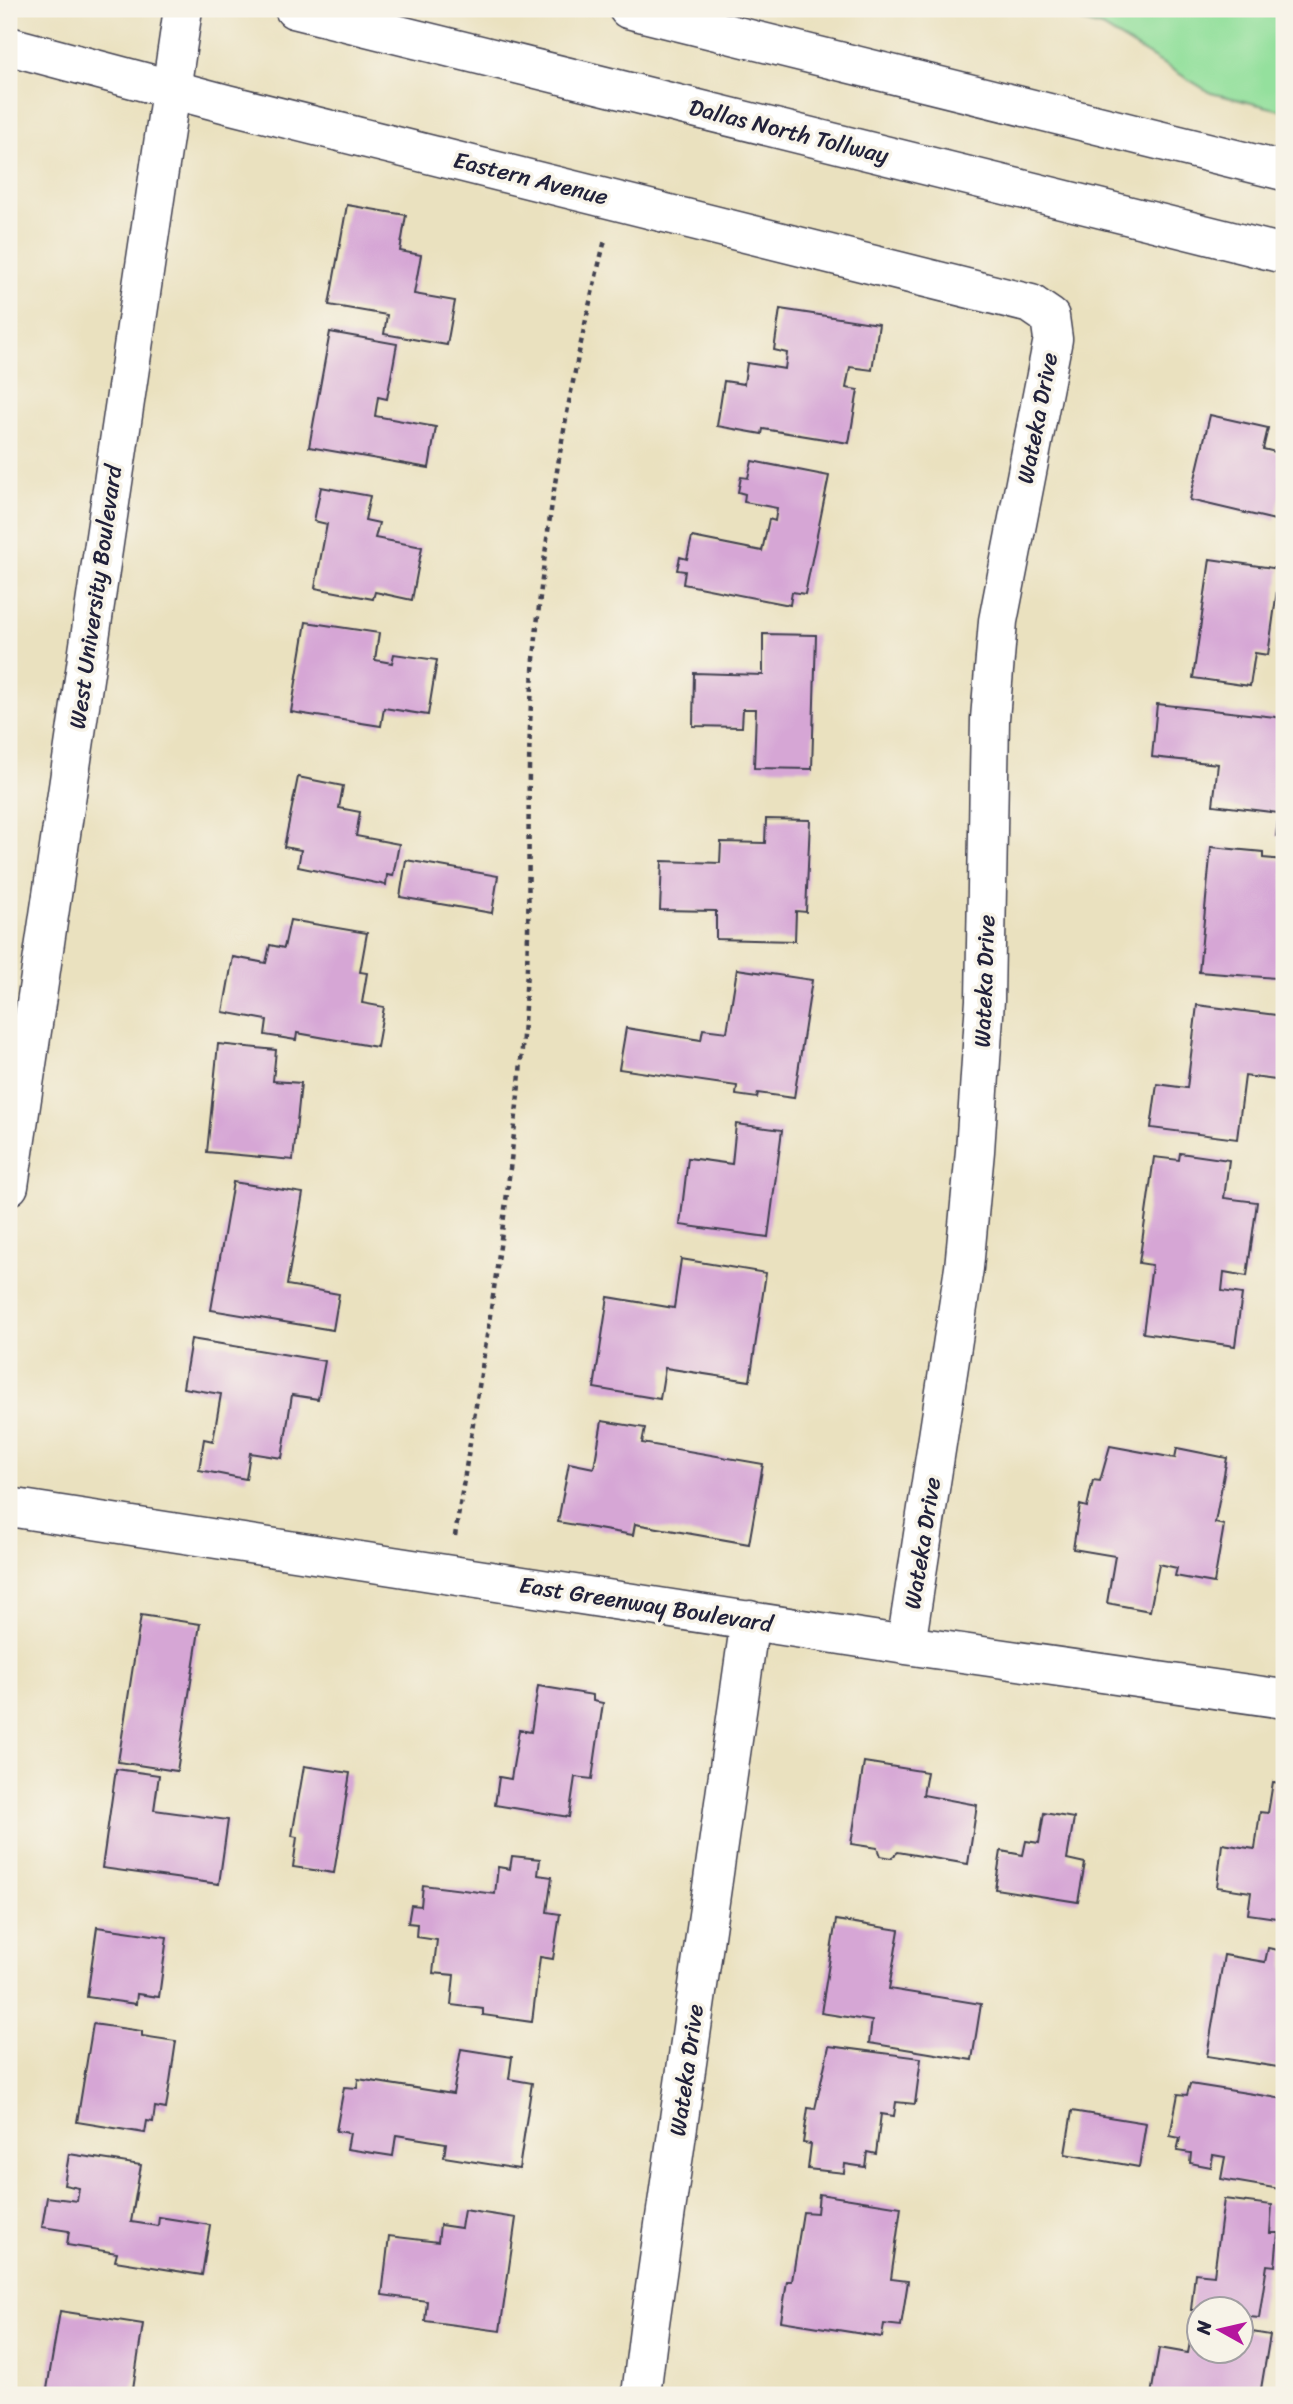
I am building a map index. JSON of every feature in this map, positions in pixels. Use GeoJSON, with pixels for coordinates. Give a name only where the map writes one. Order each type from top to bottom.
{"type":"FeatureCollection","features":[{"type":"Feature","properties":{"kind":"main road","name":"Dallas North Tollway"},"geometry":{"type":"LineString","coordinates":[[294,9],[1284,254]]}},
{"type":"Feature","properties":{"kind":"main road"},"geometry":{"type":"LineString","coordinates":[[628,9],[1284,171]]}},
{"type":"Feature","properties":{"kind":"main road","name":"West University Boulevard"},"geometry":{"type":"LineString","coordinates":[[9,1185],[180,26]]}},
{"type":"Feature","properties":{"kind":"main road","name":"Eastern Avenue"},"geometry":{"type":"LineString","coordinates":[[9,46],[1031,303],[1050,317]]}},
{"type":"Feature","properties":{"kind":"main road","name":"Wateka Drive"},"geometry":{"type":"LineString","coordinates":[[906,1645],[964,1268],[975,1151],[985,1000],[990,719],[998,621],[1054,339],[1050,317]]}},
{"type":"Feature","properties":{"kind":"main road","name":"East Greenway Boulevard"},"geometry":{"type":"LineString","coordinates":[[9,1507],[906,1645],[1284,1699]]}},
{"type":"Feature","properties":{"kind":"main road","name":"Wateka Drive"},"geometry":{"type":"LineString","coordinates":[[641,2395],[750,1620]]}},
{"type":"Feature","properties":{"kind":"path"},"geometry":{"type":"LineString","coordinates":[[449,1573],[508,1194],[517,1111],[526,986],[529,759],[534,649],[552,496],[573,378],[616,199]]}},
{"type":"Feature","properties":{"kind":"green space"},"geometry":{"type":"Polygon","coordinates":[[[1040,9],[1284,9],[1284,111],[1211,93],[1104,28],[1040,9]]]}},
{"type":"Feature","properties":{"kind":"building"},"geometry":{"type":"Polygon","coordinates":[[[347,205],[406,215],[400,251],[421,255],[414,294],[455,301],[447,345],[384,334],[387,315],[329,305],[347,205]]]}},
{"type":"Feature","properties":{"kind":"building"},"geometry":{"type":"Polygon","coordinates":[[[780,309],[879,324],[872,370],[850,367],[846,388],[858,390],[849,443],[763,429],[762,434],[717,426],[724,381],[744,384],[747,363],[785,369],[787,353],[774,350],[780,309]]]}},
{"type":"Feature","properties":{"kind":"building"},"geometry":{"type":"Polygon","coordinates":[[[330,332],[397,344],[387,399],[378,397],[375,416],[436,427],[429,468],[309,447],[330,332]]]}},
{"type":"Feature","properties":{"kind":"building"},"geometry":{"type":"Polygon","coordinates":[[[1210,415],[1268,428],[1263,449],[1284,454],[1284,480],[1275,520],[1190,500],[1210,415]]]}},
{"type":"Feature","properties":{"kind":"building"},"geometry":{"type":"Polygon","coordinates":[[[752,461],[829,476],[805,594],[792,592],[790,605],[683,584],[685,571],[677,570],[680,557],[687,559],[692,537],[762,551],[769,519],[775,521],[777,508],[744,502],[745,494],[738,492],[741,477],[748,478],[752,461]]]}},
{"type":"Feature","properties":{"kind":"building"},"geometry":{"type":"Polygon","coordinates":[[[321,487],[370,496],[365,520],[379,523],[375,538],[422,547],[412,600],[375,592],[373,599],[315,588],[327,524],[314,521],[321,487]]]}},
{"type":"Feature","properties":{"kind":"building"},"geometry":{"type":"Polygon","coordinates":[[[1210,559],[1280,569],[1268,655],[1255,653],[1250,686],[1193,678],[1210,559]]]}},
{"type":"Feature","properties":{"kind":"building"},"geometry":{"type":"Polygon","coordinates":[[[306,622],[379,633],[375,660],[392,663],[394,654],[437,660],[428,715],[384,708],[381,726],[291,712],[306,622]]]}},
{"type":"Feature","properties":{"kind":"building"},"geometry":{"type":"Polygon","coordinates":[[[763,634],[816,635],[812,769],[754,768],[756,709],[743,709],[742,727],[693,726],[694,673],[763,675],[763,634]]]}},
{"type":"Feature","properties":{"kind":"building"},"geometry":{"type":"Polygon","coordinates":[[[1157,704],[1284,718],[1284,837],[1276,836],[1279,813],[1213,805],[1218,764],[1152,757],[1157,704]]]}},
{"type":"Feature","properties":{"kind":"building"},"geometry":{"type":"Polygon","coordinates":[[[298,777],[343,786],[339,808],[360,812],[356,836],[399,844],[393,876],[387,875],[386,885],[298,867],[301,850],[284,847],[298,777]]]}},
{"type":"Feature","properties":{"kind":"building"},"geometry":{"type":"Polygon","coordinates":[[[766,819],[810,820],[806,912],[796,911],[795,941],[716,939],[716,911],[660,910],[662,861],[720,863],[721,842],[765,843],[766,819]]]}},
{"type":"Feature","properties":{"kind":"building"},"geometry":{"type":"Polygon","coordinates":[[[1211,847],[1263,852],[1263,858],[1284,860],[1284,955],[1279,955],[1276,978],[1199,972],[1211,847]]]}},
{"type":"Feature","properties":{"kind":"building"},"geometry":{"type":"Polygon","coordinates":[[[406,860],[498,876],[492,913],[400,897],[406,860]]]}},
{"type":"Feature","properties":{"kind":"building"},"geometry":{"type":"Polygon","coordinates":[[[290,920],[367,933],[360,972],[367,973],[362,1003],[384,1007],[377,1047],[297,1033],[296,1040],[265,1035],[267,1020],[223,1012],[233,957],[266,963],[270,945],[284,948],[290,920]]]}},
{"type":"Feature","properties":{"kind":"building"},"geometry":{"type":"Polygon","coordinates":[[[737,969],[812,980],[794,1098],[758,1093],[757,1098],[736,1095],[737,1086],[619,1069],[626,1028],[701,1040],[703,1029],[727,1032],[737,969]]]}},
{"type":"Feature","properties":{"kind":"building"},"geometry":{"type":"Polygon","coordinates":[[[1197,1005],[1284,1016],[1284,1081],[1245,1076],[1237,1139],[1151,1128],[1157,1084],[1187,1088],[1197,1005]]]}},
{"type":"Feature","properties":{"kind":"building"},"geometry":{"type":"Polygon","coordinates":[[[218,1044],[276,1050],[273,1081],[301,1083],[293,1160],[207,1152],[218,1044]]]}},
{"type":"Feature","properties":{"kind":"building"},"geometry":{"type":"Polygon","coordinates":[[[736,1124],[782,1130],[768,1237],[680,1225],[688,1158],[732,1164],[736,1124]]]}},
{"type":"Feature","properties":{"kind":"building"},"geometry":{"type":"Polygon","coordinates":[[[1180,1153],[1229,1160],[1224,1198],[1257,1202],[1247,1276],[1224,1272],[1222,1291],[1242,1294],[1235,1346],[1143,1333],[1152,1265],[1139,1263],[1154,1157],[1179,1160],[1180,1153]]]}},
{"type":"Feature","properties":{"kind":"building"},"geometry":{"type":"Polygon","coordinates":[[[233,1182],[303,1193],[287,1285],[339,1294],[333,1330],[211,1310],[233,1182]]]}},
{"type":"Feature","properties":{"kind":"building"},"geometry":{"type":"Polygon","coordinates":[[[681,1259],[766,1273],[750,1381],[665,1368],[660,1399],[594,1388],[608,1297],[674,1308],[681,1259]]]}},
{"type":"Feature","properties":{"kind":"building"},"geometry":{"type":"Polygon","coordinates":[[[191,1339],[325,1361],[318,1399],[292,1395],[282,1458],[250,1453],[246,1479],[199,1470],[204,1439],[213,1441],[221,1394],[183,1388],[191,1339]]]}},
{"type":"Feature","properties":{"kind":"building"},"geometry":{"type":"Polygon","coordinates":[[[602,1421],[645,1428],[642,1443],[763,1464],[749,1544],[635,1524],[633,1535],[558,1522],[569,1463],[594,1468],[602,1421]]]}},
{"type":"Feature","properties":{"kind":"building"},"geometry":{"type":"Polygon","coordinates":[[[1110,1446],[1175,1458],[1177,1448],[1227,1458],[1215,1523],[1224,1525],[1214,1583],[1175,1576],[1177,1568],[1159,1564],[1150,1611],[1107,1603],[1115,1556],[1073,1549],[1080,1505],[1087,1507],[1093,1480],[1100,1481],[1110,1446]]]}},
{"type":"Feature","properties":{"kind":"building"},"geometry":{"type":"Polygon","coordinates":[[[141,1615],[200,1624],[177,1771],[118,1762],[141,1615]]]}},
{"type":"Feature","properties":{"kind":"building"},"geometry":{"type":"Polygon","coordinates":[[[538,1686],[593,1695],[593,1701],[603,1703],[592,1779],[575,1777],[569,1817],[495,1805],[499,1777],[511,1779],[519,1730],[531,1732],[538,1686]]]}},
{"type":"Feature","properties":{"kind":"building"},"geometry":{"type":"Polygon","coordinates":[[[864,1762],[927,1772],[923,1795],[977,1805],[968,1864],[898,1852],[891,1858],[880,1856],[877,1848],[851,1844],[864,1762]]]}},
{"type":"Feature","properties":{"kind":"building"},"geometry":{"type":"Polygon","coordinates":[[[304,1766],[350,1773],[334,1873],[293,1867],[297,1837],[292,1836],[304,1766]]]}},
{"type":"Feature","properties":{"kind":"building"},"geometry":{"type":"Polygon","coordinates":[[[116,1769],[159,1775],[154,1810],[228,1820],[219,1884],[102,1868],[116,1769]]]}},
{"type":"Feature","properties":{"kind":"building"},"geometry":{"type":"Polygon","coordinates":[[[1273,1782],[1284,1784],[1284,1919],[1248,1914],[1251,1892],[1217,1887],[1222,1844],[1255,1849],[1260,1812],[1268,1813],[1273,1782]]]}},
{"type":"Feature","properties":{"kind":"building"},"geometry":{"type":"Polygon","coordinates":[[[1044,1813],[1074,1818],[1067,1859],[1085,1863],[1078,1902],[995,1889],[1001,1851],[1023,1855],[1026,1841],[1039,1843],[1044,1813]]]}},
{"type":"Feature","properties":{"kind":"building"},"geometry":{"type":"Polygon","coordinates":[[[512,1856],[540,1859],[538,1875],[552,1877],[547,1912],[560,1914],[553,1959],[540,1957],[532,2022],[483,2015],[483,2009],[451,2005],[454,1975],[433,1973],[437,1940],[416,1937],[417,1924],[408,1923],[411,1905],[421,1906],[423,1885],[495,1894],[498,1867],[510,1869],[512,1856]]]}},
{"type":"Feature","properties":{"kind":"building"},"geometry":{"type":"Polygon","coordinates":[[[836,1920],[899,1930],[889,1989],[981,2004],[972,2060],[869,2043],[872,2021],[821,2013],[836,1920]]]}},
{"type":"Feature","properties":{"kind":"building"},"geometry":{"type":"Polygon","coordinates":[[[97,1927],[167,1937],[159,1997],[137,1994],[136,2004],[87,1997],[97,1927]]]}},
{"type":"Feature","properties":{"kind":"building"},"geometry":{"type":"Polygon","coordinates":[[[1268,1948],[1284,1951],[1284,2068],[1207,2056],[1224,1955],[1265,1962],[1268,1948]]]}},
{"type":"Feature","properties":{"kind":"building"},"geometry":{"type":"Polygon","coordinates":[[[93,2024],[142,2031],[142,2036],[176,2041],[166,2109],[155,2107],[153,2122],[147,2121],[145,2133],[77,2122],[93,2024]]]}},
{"type":"Feature","properties":{"kind":"building"},"geometry":{"type":"Polygon","coordinates":[[[829,2046],[921,2058],[915,2104],[896,2102],[894,2116],[881,2114],[876,2154],[867,2152],[865,2167],[845,2164],[844,2173],[808,2169],[811,2144],[803,2143],[808,2108],[815,2109],[829,2046]]]}},
{"type":"Feature","properties":{"kind":"building"},"geometry":{"type":"Polygon","coordinates":[[[461,2049],[512,2057],[509,2079],[532,2083],[519,2169],[444,2157],[446,2143],[396,2135],[393,2156],[347,2149],[350,2133],[336,2131],[344,2087],[357,2088],[358,2079],[453,2094],[461,2049]]]}},
{"type":"Feature","properties":{"kind":"building"},"geometry":{"type":"Polygon","coordinates":[[[1190,2084],[1284,2099],[1284,2165],[1280,2189],[1221,2179],[1225,2157],[1213,2155],[1211,2167],[1190,2163],[1191,2153],[1177,2151],[1180,2138],[1170,2136],[1178,2094],[1187,2095],[1190,2084]]]}},
{"type":"Feature","properties":{"kind":"building"},"geometry":{"type":"Polygon","coordinates":[[[1072,2111],[1146,2123],[1139,2167],[1065,2154],[1072,2111]]]}},
{"type":"Feature","properties":{"kind":"building"},"geometry":{"type":"Polygon","coordinates":[[[69,2154],[141,2165],[131,2222],[158,2226],[159,2217],[210,2225],[202,2275],[115,2261],[117,2253],[67,2245],[69,2231],[42,2227],[47,2197],[77,2201],[79,2188],[64,2185],[69,2154]]]}},
{"type":"Feature","properties":{"kind":"building"},"geometry":{"type":"Polygon","coordinates":[[[819,2194],[901,2207],[891,2279],[908,2281],[901,2326],[884,2324],[882,2337],[781,2321],[787,2281],[792,2281],[803,2212],[817,2213],[819,2194]]]}},
{"type":"Feature","properties":{"kind":"building"},"geometry":{"type":"Polygon","coordinates":[[[1224,2199],[1272,2205],[1270,2233],[1278,2233],[1275,2266],[1267,2265],[1259,2318],[1254,2317],[1254,2296],[1193,2296],[1195,2273],[1214,2275],[1224,2199]]]}},
{"type":"Feature","properties":{"kind":"building"},"geometry":{"type":"Polygon","coordinates":[[[464,2210],[516,2218],[500,2331],[425,2321],[427,2301],[382,2295],[389,2236],[438,2242],[440,2225],[461,2228],[464,2210]]]}},
{"type":"Feature","properties":{"kind":"building"},"geometry":{"type":"Polygon","coordinates":[[[60,2311],[143,2324],[132,2395],[46,2395],[60,2311]]]}},
{"type":"Feature","properties":{"kind":"building"},"geometry":{"type":"Polygon","coordinates":[[[1254,2332],[1270,2335],[1260,2395],[1151,2395],[1159,2348],[1184,2352],[1184,2366],[1254,2366],[1254,2332]]]}}]}
